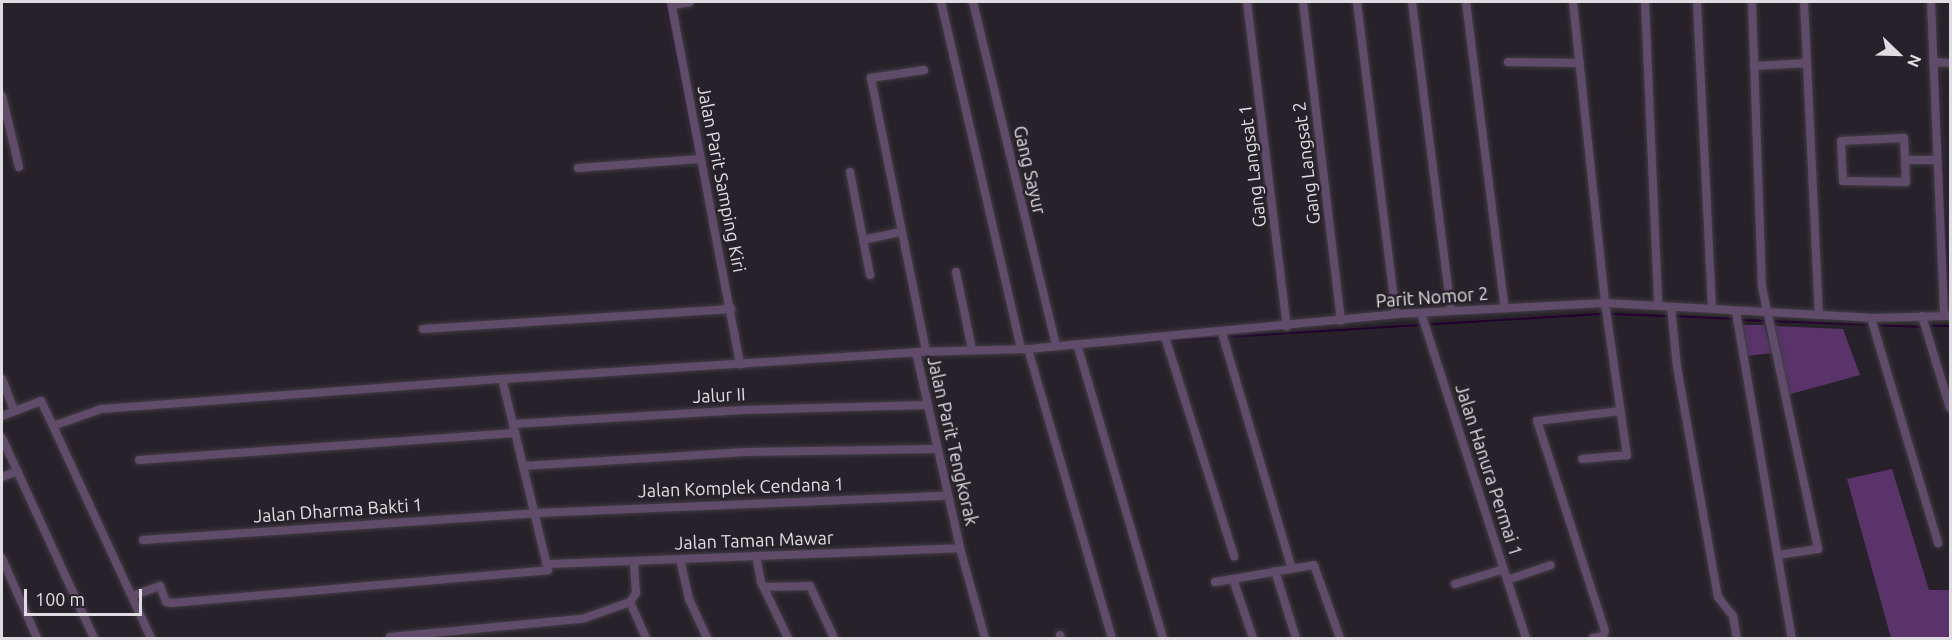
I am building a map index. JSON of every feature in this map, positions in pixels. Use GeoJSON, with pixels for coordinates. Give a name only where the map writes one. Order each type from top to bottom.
{"type":"FeatureCollection","features":[{"type":"Feature","properties":{"kind":"street"},"geometry":{"type":"LineString","coordinates":[[671,3],[690,2]]}},
{"type":"Feature","properties":{"kind":"street"},"geometry":{"type":"LineString","coordinates":[[941,2],[1024,349],[1112,639]]}},
{"type":"Feature","properties":{"kind":"street","name":"Gang Sayur"},"geometry":{"type":"LineString","coordinates":[[973,2],[1056,346]]}},
{"type":"Feature","properties":{"kind":"street","name":"Gang Langsat 1"},"geometry":{"type":"LineString","coordinates":[[1247,2],[1287,327]]}},
{"type":"Feature","properties":{"kind":"street","name":"Gang Langsat 2"},"geometry":{"type":"LineString","coordinates":[[1302,2],[1341,321]]}},
{"type":"Feature","properties":{"kind":"street"},"geometry":{"type":"LineString","coordinates":[[1357,2],[1396,314]]}},
{"type":"Feature","properties":{"kind":"street"},"geometry":{"type":"LineString","coordinates":[[1412,2],[1451,311]]}},
{"type":"Feature","properties":{"kind":"street"},"geometry":{"type":"LineString","coordinates":[[1466,2],[1505,309]]}},
{"type":"Feature","properties":{"kind":"street"},"geometry":{"type":"LineString","coordinates":[[1573,2],[1605,303],[1627,454],[1582,459]]}},
{"type":"Feature","properties":{"kind":"street"},"geometry":{"type":"LineString","coordinates":[[1645,2],[1658,304]]}},
{"type":"Feature","properties":{"kind":"street"},"geometry":{"type":"LineString","coordinates":[[1697,2],[1712,308]]}},
{"type":"Feature","properties":{"kind":"street"},"geometry":{"type":"LineString","coordinates":[[1752,2],[1766,313],[1818,549],[1778,555]]}},
{"type":"Feature","properties":{"kind":"street"},"geometry":{"type":"LineString","coordinates":[[1804,2],[1819,315]]}},
{"type":"Feature","properties":{"kind":"street"},"geometry":{"type":"LineString","coordinates":[[1931,2],[1936,160],[1947,316]]}},
{"type":"Feature","properties":{"kind":"street","name":"Jalan Parit Samping Kiri"},"geometry":{"type":"LineString","coordinates":[[671,3],[696,160],[731,309],[740,364]]}},
{"type":"Feature","properties":{"kind":"street"},"geometry":{"type":"LineString","coordinates":[[1508,62],[1580,63]]}},
{"type":"Feature","properties":{"kind":"street"},"geometry":{"type":"LineString","coordinates":[[1933,62],[1950,63]]}},
{"type":"Feature","properties":{"kind":"street"},"geometry":{"type":"LineString","coordinates":[[1754,66],[1807,63]]}},
{"type":"Feature","properties":{"kind":"street"},"geometry":{"type":"LineString","coordinates":[[924,70],[871,78],[926,352]]}},
{"type":"Feature","properties":{"kind":"street"},"geometry":{"type":"LineString","coordinates":[[2,96],[19,166]]}},
{"type":"Feature","properties":{"kind":"street"},"geometry":{"type":"LineString","coordinates":[[1904,138],[1907,160],[1906,182],[1845,183],[1841,143],[1844,140],[1904,138]]}},
{"type":"Feature","properties":{"kind":"street"},"geometry":{"type":"LineString","coordinates":[[578,168],[696,160]]}},
{"type":"Feature","properties":{"kind":"street"},"geometry":{"type":"LineString","coordinates":[[1907,160],[1936,160]]}},
{"type":"Feature","properties":{"kind":"street"},"geometry":{"type":"LineString","coordinates":[[850,172],[870,275]]}},
{"type":"Feature","properties":{"kind":"street"},"geometry":{"type":"LineString","coordinates":[[863,240],[902,232]]}},
{"type":"Feature","properties":{"kind":"street"},"geometry":{"type":"LineString","coordinates":[[956,272],[972,349]]}},
{"type":"Feature","properties":{"kind":"street","name":"Parit Nomor 2"},"geometry":{"type":"LineString","coordinates":[[916,352],[1024,349],[1287,327],[1396,314],[1423,320],[1451,311],[1605,303],[1658,304],[1736,312],[1871,318],[1947,316]]}},
{"type":"Feature","properties":{"kind":"street"},"geometry":{"type":"LineString","coordinates":[[1671,307],[1677,367],[1718,597],[1733,616],[1737,639]]}},
{"type":"Feature","properties":{"kind":"street"},"geometry":{"type":"LineString","coordinates":[[423,329],[731,309]]}},
{"type":"Feature","properties":{"kind":"street"},"geometry":{"type":"LineString","coordinates":[[1736,312],[1792,639]]}},
{"type":"Feature","properties":{"kind":"street"},"geometry":{"type":"LineString","coordinates":[[1922,316],[1950,408]]}},
{"type":"Feature","properties":{"kind":"street"},"geometry":{"type":"LineString","coordinates":[[1871,318],[1938,543]]}},
{"type":"Feature","properties":{"kind":"street","name":"Jalan Hanura Permai 1"},"geometry":{"type":"LineString","coordinates":[[1423,320],[1526,639]]}},
{"type":"Feature","properties":{"kind":"street"},"geometry":{"type":"LineString","coordinates":[[1222,333],[1292,569]]}},
{"type":"Feature","properties":{"kind":"street"},"geometry":{"type":"LineString","coordinates":[[1165,337],[1234,556]]}},
{"type":"Feature","properties":{"kind":"street"},"geometry":{"type":"LineString","coordinates":[[1077,344],[1163,639]]}},
{"type":"Feature","properties":{"kind":"street","name":"Jalan Parit Tengkorak"},"geometry":{"type":"LineString","coordinates":[[53,426],[101,409],[502,379],[916,352],[960,548],[986,639]]}},
{"type":"Feature","properties":{"kind":"street"},"geometry":{"type":"LineString","coordinates":[[502,379],[550,564]]}},
{"type":"Feature","properties":{"kind":"street"},"geometry":{"type":"LineString","coordinates":[[2,380],[14,411]]}},
{"type":"Feature","properties":{"kind":"street"},"geometry":{"type":"LineString","coordinates":[[2,416],[41,401],[151,639]]}},
{"type":"Feature","properties":{"kind":"street","name":"Jalur II"},"geometry":{"type":"LineString","coordinates":[[513,423],[744,410],[927,405]]}},
{"type":"Feature","properties":{"kind":"street"},"geometry":{"type":"LineString","coordinates":[[1593,639],[1603,636],[1605,631],[1537,421],[1620,411]]}},
{"type":"Feature","properties":{"kind":"street"},"geometry":{"type":"LineString","coordinates":[[139,460],[515,433]]}},
{"type":"Feature","properties":{"kind":"street"},"geometry":{"type":"LineString","coordinates":[[2,438],[94,639]]}},
{"type":"Feature","properties":{"kind":"street"},"geometry":{"type":"LineString","coordinates":[[523,466],[745,452],[936,449]]}},
{"type":"Feature","properties":{"kind":"street"},"geometry":{"type":"LineString","coordinates":[[2,477],[18,471]]}},
{"type":"Feature","properties":{"kind":"street","name":"Jalan Komplek Cendana 1"},"geometry":{"type":"LineString","coordinates":[[536,513],[948,496]]}},
{"type":"Feature","properties":{"kind":"street","name":"Jalan Dharma Bakti 1"},"geometry":{"type":"LineString","coordinates":[[143,540],[536,513]]}},
{"type":"Feature","properties":{"kind":"street","name":"Jalan Taman Mawar"},"geometry":{"type":"LineString","coordinates":[[132,596],[160,586],[166,602],[172,603],[546,571],[550,564],[960,548]]}},
{"type":"Feature","properties":{"kind":"street"},"geometry":{"type":"LineString","coordinates":[[756,556],[765,587],[788,639]]}},
{"type":"Feature","properties":{"kind":"street"},"geometry":{"type":"LineString","coordinates":[[2,558],[37,639]]}},
{"type":"Feature","properties":{"kind":"street"},"geometry":{"type":"LineString","coordinates":[[680,559],[689,599],[707,639]]}},
{"type":"Feature","properties":{"kind":"street"},"geometry":{"type":"LineString","coordinates":[[390,637],[582,619],[630,602],[636,593],[634,562]]}},
{"type":"Feature","properties":{"kind":"street"},"geometry":{"type":"LineString","coordinates":[[1507,579],[1551,565]]}},
{"type":"Feature","properties":{"kind":"street"},"geometry":{"type":"LineString","coordinates":[[1215,582],[1316,566],[1340,639]]}},
{"type":"Feature","properties":{"kind":"street"},"geometry":{"type":"LineString","coordinates":[[1455,584],[1504,569]]}},
{"type":"Feature","properties":{"kind":"street"},"geometry":{"type":"LineString","coordinates":[[1275,571],[1296,639]]}},
{"type":"Feature","properties":{"kind":"street"},"geometry":{"type":"LineString","coordinates":[[1233,579],[1252,639]]}},
{"type":"Feature","properties":{"kind":"street"},"geometry":{"type":"LineString","coordinates":[[765,587],[810,586],[834,639]]}},
{"type":"Feature","properties":{"kind":"street"},"geometry":{"type":"LineString","coordinates":[[630,602],[646,639]]}},
{"type":"Feature","properties":{"kind":"shaded area"},"geometry":{"type":"Polygon","coordinates":[[[1743,325],[1764,325],[1772,353],[1747,356],[1743,325]]]}},
{"type":"Feature","properties":{"kind":"shaded area"},"geometry":{"type":"Polygon","coordinates":[[[1773,326],[1843,329],[1860,375],[1787,395],[1773,326]]]}},
{"type":"Feature","properties":{"kind":"shaded area"},"geometry":{"type":"Polygon","coordinates":[[[1892,469],[1929,590],[1950,590],[1950,638],[1891,638],[1847,479],[1892,469]]]}},
{"type":"Feature","properties":{"kind":"waterway"},"geometry":{"type":"LineString","coordinates":[[665,2],[703,193]]}},
{"type":"Feature","properties":{"kind":"waterway"},"geometry":{"type":"LineString","coordinates":[[1936,34],[1938,59]]}},
{"type":"Feature","properties":{"kind":"waterway"},"geometry":{"type":"LineString","coordinates":[[1938,64],[1950,313]]}},
{"type":"Feature","properties":{"kind":"waterway"},"geometry":{"type":"LineString","coordinates":[[1225,337],[1603,314]]}},
{"type":"Feature","properties":{"kind":"waterway"},"geometry":{"type":"LineString","coordinates":[[1608,314],[1669,316]]}},
{"type":"Feature","properties":{"kind":"waterway"},"geometry":{"type":"LineString","coordinates":[[1674,316],[1735,319]]}},
{"type":"Feature","properties":{"kind":"waterway"},"geometry":{"type":"LineString","coordinates":[[1740,320],[1768,321]]}},
{"type":"Feature","properties":{"kind":"waterway"},"geometry":{"type":"LineString","coordinates":[[1773,321],[1923,327]]}},
{"type":"Feature","properties":{"kind":"waterway"},"geometry":{"type":"LineString","coordinates":[[1929,326],[1950,326]]}},
{"type":"Feature","properties":{"kind":"waterway"},"geometry":{"type":"LineString","coordinates":[[1168,341],[1220,338]]}},
{"type":"Feature","properties":{"kind":"waterway"},"geometry":{"type":"LineString","coordinates":[[1144,342],[1163,341]]}}]}
